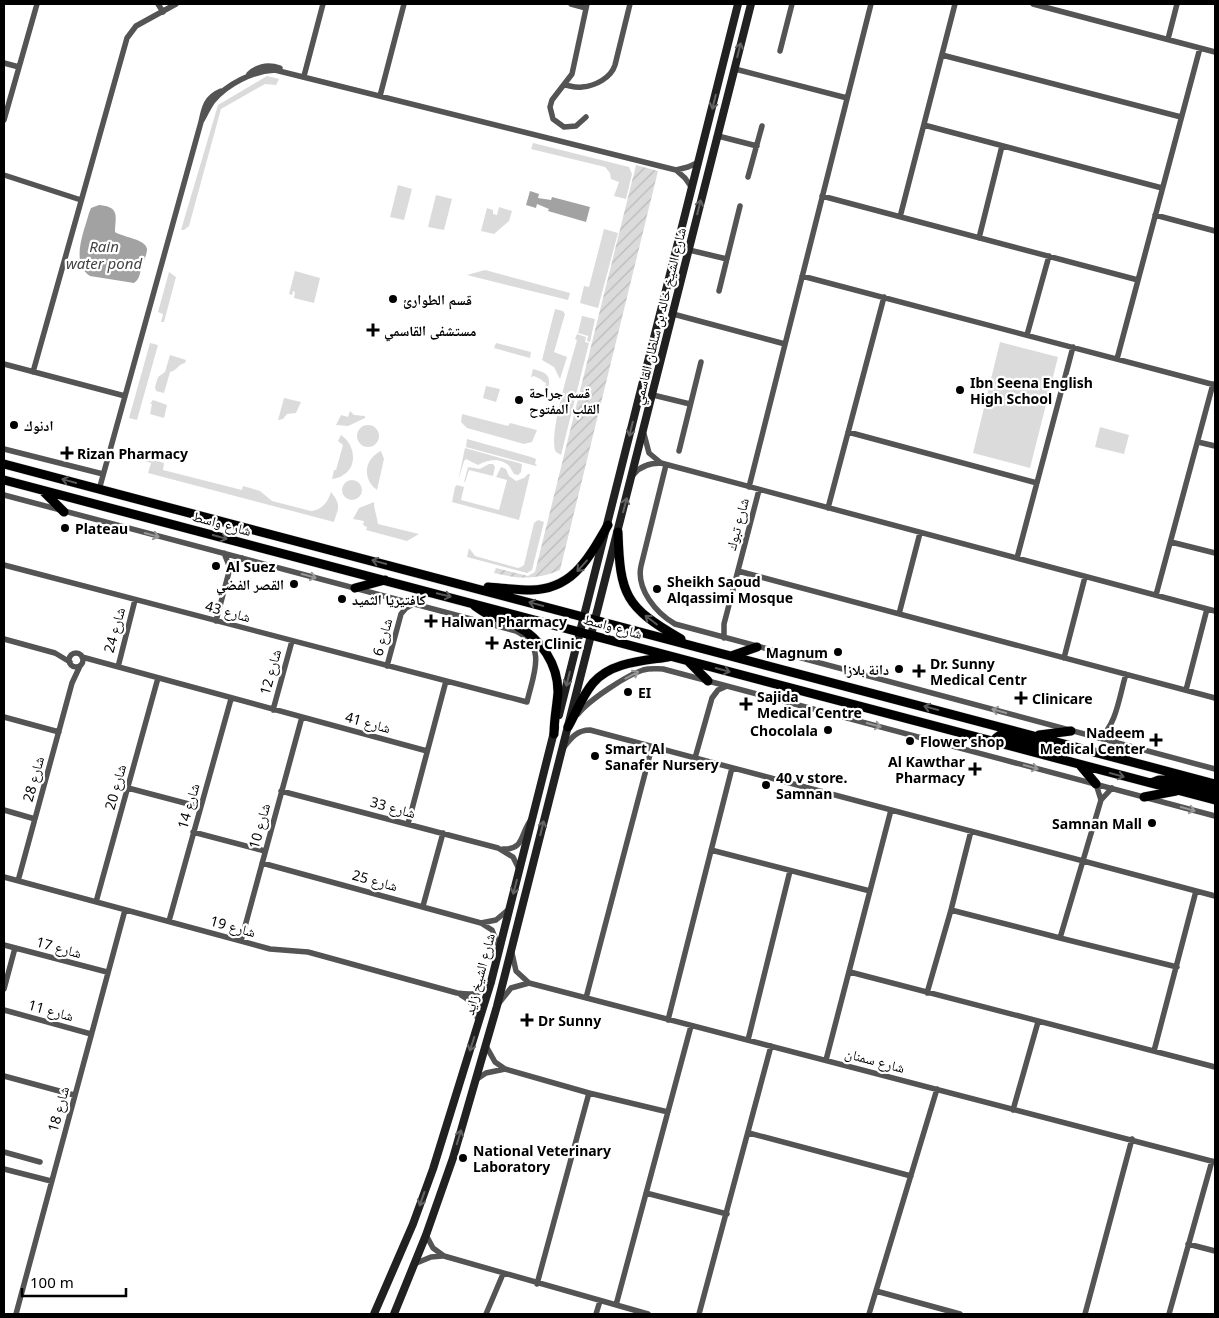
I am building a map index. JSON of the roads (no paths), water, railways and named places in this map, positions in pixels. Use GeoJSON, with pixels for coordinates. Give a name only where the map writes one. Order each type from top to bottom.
{"type":"FeatureCollection","features":[{"type":"Feature","properties":{"kind":"main road","name":"شارع الشيخ خالد بن سلطان القاسمي"},"geometry":{"type":"LineString","coordinates":[[592,635],[751,4]]}},
{"type":"Feature","properties":{"kind":"main road","name":"شارع الشيخ خالد بن سلطان القاسمي"},"geometry":{"type":"LineString","coordinates":[[580,632],[699,162],[736,6]]}},
{"type":"Feature","properties":{"kind":"main road"},"geometry":{"type":"LineString","coordinates":[[703,144],[705,152],[702,172],[704,175],[707,175]]}},
{"type":"Feature","properties":{"kind":"main road","name":"شارع واسط"},"geometry":{"type":"LineString","coordinates":[[4,464],[1215,784]]}},
{"type":"Feature","properties":{"kind":"main road","name":"شارع واسط"},"geometry":{"type":"LineString","coordinates":[[4,480],[1215,800]]}},
{"type":"Feature","properties":{"kind":"main road"},"geometry":{"type":"LineString","coordinates":[[42,490],[64,512]]}},
{"type":"Feature","properties":{"kind":"main road"},"geometry":{"type":"LineString","coordinates":[[480,589],[488,587],[518,590],[540,589],[564,581],[584,564],[608,525]]}},
{"type":"Feature","properties":{"kind":"main road"},"geometry":{"type":"LineString","coordinates":[[618,532],[622,582],[634,605],[651,621],[692,646]]}},
{"type":"Feature","properties":{"kind":"main road"},"geometry":{"type":"LineString","coordinates":[[355,588],[385,580]]}},
{"type":"Feature","properties":{"kind":"main road"},"geometry":{"type":"LineString","coordinates":[[469,602],[490,615],[512,623],[542,647],[552,663],[556,676],[558,692],[554,715],[554,734]]}},
{"type":"Feature","properties":{"kind":"main road","name":"شارع الشيخ زايد"},"geometry":{"type":"LineString","coordinates":[[374,1314],[413,1224],[433,1169],[491,982],[580,632]]}},
{"type":"Feature","properties":{"kind":"main road","name":"شارع الشيخ زايد"},"geometry":{"type":"LineString","coordinates":[[394,1314],[426,1235],[453,1158],[477,1080],[592,635]]}},
{"type":"Feature","properties":{"kind":"main road"},"geometry":{"type":"LineString","coordinates":[[731,656],[757,647]]}},
{"type":"Feature","properties":{"kind":"main road"},"geometry":{"type":"LineString","coordinates":[[568,728],[587,690],[597,678],[617,667],[632,662],[673,657]]}},
{"type":"Feature","properties":{"kind":"main road"},"geometry":{"type":"LineString","coordinates":[[687,661],[708,681]]}},
{"type":"Feature","properties":{"kind":"main road"},"geometry":{"type":"LineString","coordinates":[[1035,736],[1071,730]]}},
{"type":"Feature","properties":{"kind":"main road"},"geometry":{"type":"LineString","coordinates":[[999,744],[996,738],[1000,735],[1058,750],[1078,747]]}},
{"type":"Feature","properties":{"kind":"main road"},"geometry":{"type":"LineString","coordinates":[[1080,765],[1096,784]]}},
{"type":"Feature","properties":{"kind":"main road"},"geometry":{"type":"LineString","coordinates":[[1151,784],[1159,780],[1167,780],[1215,793]]}},
{"type":"Feature","properties":{"kind":"main road"},"geometry":{"type":"LineString","coordinates":[[1144,797],[1179,791]]}},
{"type":"Feature","properties":{"kind":"street"},"geometry":{"type":"LineString","coordinates":[[4,120],[37,4]]}},
{"type":"Feature","properties":{"kind":"street"},"geometry":{"type":"LineString","coordinates":[[158,4],[163,12]]}},
{"type":"Feature","properties":{"kind":"street"},"geometry":{"type":"LineString","coordinates":[[33,372],[130,33],[136,26],[176,4]]}},
{"type":"Feature","properties":{"kind":"street"},"geometry":{"type":"LineString","coordinates":[[380,96],[404,4]]}},
{"type":"Feature","properties":{"kind":"street"},"geometry":{"type":"LineString","coordinates":[[572,4],[586,6],[572,74],[552,100],[550,107],[553,119],[564,127],[570,128],[582,123],[586,117]]}},
{"type":"Feature","properties":{"kind":"street"},"geometry":{"type":"LineString","coordinates":[[565,85],[579,88],[606,78],[612,73],[630,4]]}},
{"type":"Feature","properties":{"kind":"street"},"geometry":{"type":"LineString","coordinates":[[780,51],[792,4]]}},
{"type":"Feature","properties":{"kind":"street"},"geometry":{"type":"LineString","coordinates":[[749,487],[871,4]]}},
{"type":"Feature","properties":{"kind":"street"},"geometry":{"type":"LineString","coordinates":[[900,217],[955,4]]}},
{"type":"Feature","properties":{"kind":"street"},"geometry":{"type":"LineString","coordinates":[[1033,4],[1215,52]]}},
{"type":"Feature","properties":{"kind":"street"},"geometry":{"type":"LineString","coordinates":[[1168,39],[1177,4]]}},
{"type":"Feature","properties":{"kind":"street"},"geometry":{"type":"LineString","coordinates":[[304,76],[322,5]]}},
{"type":"Feature","properties":{"kind":"street"},"geometry":{"type":"LineString","coordinates":[[1117,359],[1200,48]]}},
{"type":"Feature","properties":{"kind":"street"},"geometry":{"type":"LineString","coordinates":[[942,55],[1181,118]]}},
{"type":"Feature","properties":{"kind":"street"},"geometry":{"type":"LineString","coordinates":[[4,63],[19,67]]}},
{"type":"Feature","properties":{"kind":"street"},"geometry":{"type":"LineString","coordinates":[[735,69],[847,98]]}},
{"type":"Feature","properties":{"kind":"street"},"geometry":{"type":"LineString","coordinates":[[99,490],[204,109],[208,100],[215,94],[246,77],[269,70],[289,72],[676,170],[688,168],[699,162]]}},
{"type":"Feature","properties":{"kind":"street"},"geometry":{"type":"LineString","coordinates":[[924,125],[1162,188]]}},
{"type":"Feature","properties":{"kind":"street"},"geometry":{"type":"LineString","coordinates":[[748,177],[762,126]]}},
{"type":"Feature","properties":{"kind":"street"},"geometry":{"type":"LineString","coordinates":[[718,136],[757,146]]}},
{"type":"Feature","properties":{"kind":"street"},"geometry":{"type":"LineString","coordinates":[[978,238],[1002,146]]}},
{"type":"Feature","properties":{"kind":"street"},"geometry":{"type":"LineString","coordinates":[[676,170],[686,178],[692,188]]}},
{"type":"Feature","properties":{"kind":"street"},"geometry":{"type":"LineString","coordinates":[[4,175],[81,200]]}},
{"type":"Feature","properties":{"kind":"street"},"geometry":{"type":"LineString","coordinates":[[822,196],[1138,280]]}},
{"type":"Feature","properties":{"kind":"street"},"geometry":{"type":"LineString","coordinates":[[719,291],[740,206]]}},
{"type":"Feature","properties":{"kind":"street"},"geometry":{"type":"LineString","coordinates":[[1155,215],[1215,231]]}},
{"type":"Feature","properties":{"kind":"street"},"geometry":{"type":"LineString","coordinates":[[689,250],[727,259]]}},
{"type":"Feature","properties":{"kind":"street"},"geometry":{"type":"LineString","coordinates":[[1027,335],[1049,256]]}},
{"type":"Feature","properties":{"kind":"street"},"geometry":{"type":"LineString","coordinates":[[802,276],[1214,385],[1156,595]]}},
{"type":"Feature","properties":{"kind":"street"},"geometry":{"type":"LineString","coordinates":[[828,508],[884,297]]}},
{"type":"Feature","properties":{"kind":"street"},"geometry":{"type":"LineString","coordinates":[[673,314],[785,344]]}},
{"type":"Feature","properties":{"kind":"street"},"geometry":{"type":"LineString","coordinates":[[1017,558],[1073,348]]}},
{"type":"Feature","properties":{"kind":"street"},"geometry":{"type":"LineString","coordinates":[[678,451],[701,362]]}},
{"type":"Feature","properties":{"kind":"street"},"geometry":{"type":"LineString","coordinates":[[4,364],[125,396]]}},
{"type":"Feature","properties":{"kind":"street"},"geometry":{"type":"LineString","coordinates":[[653,395],[690,404]]}},
{"type":"Feature","properties":{"kind":"street"},"geometry":{"type":"LineString","coordinates":[[848,432],[1037,483]]}},
{"type":"Feature","properties":{"kind":"street"},"geometry":{"type":"LineString","coordinates":[[644,433],[649,453],[663,464]]}},
{"type":"Feature","properties":{"kind":"street"},"geometry":{"type":"LineString","coordinates":[[1198,442],[1215,446]]}},
{"type":"Feature","properties":{"kind":"street"},"geometry":{"type":"LineString","coordinates":[[4,449],[103,474]]}},
{"type":"Feature","properties":{"kind":"street"},"geometry":{"type":"LineString","coordinates":[[632,475],[648,464],[663,464],[1215,611]]}},
{"type":"Feature","properties":{"kind":"street"},"geometry":{"type":"LineString","coordinates":[[663,464],[641,566],[641,583],[655,608],[668,620],[683,627],[1215,769]]}},
{"type":"Feature","properties":{"kind":"street","name":"شارع تبوك"},"geometry":{"type":"LineString","coordinates":[[724,638],[724,624],[759,490]]}},
{"type":"Feature","properties":{"kind":"street"},"geometry":{"type":"LineString","coordinates":[[4,495],[525,633]]}},
{"type":"Feature","properties":{"kind":"street"},"geometry":{"type":"LineString","coordinates":[[899,614],[920,533]]}},
{"type":"Feature","properties":{"kind":"street"},"geometry":{"type":"LineString","coordinates":[[1171,542],[1215,553]]}},
{"type":"Feature","properties":{"kind":"street"},"geometry":{"type":"LineString","coordinates":[[224,554],[230,568]]}},
{"type":"Feature","properties":{"kind":"street"},"geometry":{"type":"LineString","coordinates":[[216,621],[230,568],[242,558]]}},
{"type":"Feature","properties":{"kind":"street","name":"شارع 43"},"geometry":{"type":"LineString","coordinates":[[4,565],[527,702],[537,657],[525,633]]}},
{"type":"Feature","properties":{"kind":"street"},"geometry":{"type":"LineString","coordinates":[[738,571],[1215,698]]}},
{"type":"Feature","properties":{"kind":"street"},"geometry":{"type":"LineString","coordinates":[[1064,658],[1085,576]]}},
{"type":"Feature","properties":{"kind":"street","name":"شارع 6"},"geometry":{"type":"LineString","coordinates":[[387,666],[401,614],[400,606],[396,599]]}},
{"type":"Feature","properties":{"kind":"street","name":"شارع 24"},"geometry":{"type":"LineString","coordinates":[[118,667],[135,600]]}},
{"type":"Feature","properties":{"kind":"street","name":"شارع 6"},"geometry":{"type":"LineString","coordinates":[[401,614],[413,604]]}},
{"type":"Feature","properties":{"kind":"street"},"geometry":{"type":"LineString","coordinates":[[1186,690],[1207,609]]}},
{"type":"Feature","properties":{"kind":"street"},"geometry":{"type":"LineString","coordinates":[[710,634],[724,624]]}},
{"type":"Feature","properties":{"kind":"street"},"geometry":{"type":"LineString","coordinates":[[4,639],[55,653],[79,654],[82,657],[81,665]]}},
{"type":"Feature","properties":{"kind":"street","name":"شارع 12"},"geometry":{"type":"LineString","coordinates":[[273,710],[292,641]]}},
{"type":"Feature","properties":{"kind":"street"},"geometry":{"type":"LineString","coordinates":[[55,653],[77,667],[99,661]]}},
{"type":"Feature","properties":{"kind":"street"},"geometry":{"type":"LineString","coordinates":[[71,664],[70,657],[74,654]]}},
{"type":"Feature","properties":{"kind":"street","name":"شارع 41"},"geometry":{"type":"LineString","coordinates":[[82,657],[427,751]]}},
{"type":"Feature","properties":{"kind":"street","name":"شارع 28"},"geometry":{"type":"LineString","coordinates":[[71,664],[72,683]]}},
{"type":"Feature","properties":{"kind":"street","name":"شارع 28"},"geometry":{"type":"LineString","coordinates":[[18,881],[72,683],[81,665]]}},
{"type":"Feature","properties":{"kind":"street"},"geometry":{"type":"LineString","coordinates":[[568,728],[588,704],[630,676],[642,670],[663,669],[1215,816]]}},
{"type":"Feature","properties":{"kind":"street"},"geometry":{"type":"LineString","coordinates":[[1099,738],[1111,727],[1126,674]]}},
{"type":"Feature","properties":{"kind":"street","name":"شارع 20"},"geometry":{"type":"LineString","coordinates":[[96,902],[158,678]]}},
{"type":"Feature","properties":{"kind":"street"},"geometry":{"type":"LineString","coordinates":[[708,681],[712,698]]}},
{"type":"Feature","properties":{"kind":"street"},"geometry":{"type":"LineString","coordinates":[[408,824],[446,682]]}},
{"type":"Feature","properties":{"kind":"street"},"geometry":{"type":"LineString","coordinates":[[695,758],[712,698],[718,690],[727,686]]}},
{"type":"Feature","properties":{"kind":"street","name":"شارع 14"},"geometry":{"type":"LineString","coordinates":[[170,921],[231,698]]}},
{"type":"Feature","properties":{"kind":"street"},"geometry":{"type":"LineString","coordinates":[[4,717],[59,732]]}},
{"type":"Feature","properties":{"kind":"street","name":"شارع 10"},"geometry":{"type":"LineString","coordinates":[[241,941],[302,717]]}},
{"type":"Feature","properties":{"kind":"street"},"geometry":{"type":"LineString","coordinates":[[1111,727],[1116,742],[1130,762]]}},
{"type":"Feature","properties":{"kind":"street"},"geometry":{"type":"LineString","coordinates":[[563,748],[576,733],[586,730],[1215,896]]}},
{"type":"Feature","properties":{"kind":"street"},"geometry":{"type":"LineString","coordinates":[[586,998],[652,747]]}},
{"type":"Feature","properties":{"kind":"street"},"geometry":{"type":"LineString","coordinates":[[668,1020],[732,768]]}},
{"type":"Feature","properties":{"kind":"street"},"geometry":{"type":"LineString","coordinates":[[1096,784],[1101,800]]}},
{"type":"Feature","properties":{"kind":"street"},"geometry":{"type":"LineString","coordinates":[[128,788],[200,807]]}},
{"type":"Feature","properties":{"kind":"street"},"geometry":{"type":"LineString","coordinates":[[1060,938],[1101,800],[1112,788]]}},
{"type":"Feature","properties":{"kind":"street","name":"شارع 33"},"geometry":{"type":"LineString","coordinates":[[281,791],[498,848],[513,856],[519,871]]}},
{"type":"Feature","properties":{"kind":"street"},"geometry":{"type":"LineString","coordinates":[[4,810],[35,819]]}},
{"type":"Feature","properties":{"kind":"street"},"geometry":{"type":"LineString","coordinates":[[826,1060],[891,810]]}},
{"type":"Feature","properties":{"kind":"street"},"geometry":{"type":"LineString","coordinates":[[498,848],[512,849],[518,846],[525,828],[532,818]]}},
{"type":"Feature","properties":{"kind":"street"},"geometry":{"type":"LineString","coordinates":[[927,993],[971,831]]}},
{"type":"Feature","properties":{"kind":"street"},"geometry":{"type":"LineString","coordinates":[[193,832],[265,851]]}},
{"type":"Feature","properties":{"kind":"street"},"geometry":{"type":"LineString","coordinates":[[423,906],[443,833]]}},
{"type":"Feature","properties":{"kind":"street"},"geometry":{"type":"LineString","coordinates":[[711,850],[870,891]]}},
{"type":"Feature","properties":{"kind":"street","name":"شارع 25"},"geometry":{"type":"LineString","coordinates":[[262,863],[481,923]]}},
{"type":"Feature","properties":{"kind":"street"},"geometry":{"type":"LineString","coordinates":[[748,1040],[790,871]]}},
{"type":"Feature","properties":{"kind":"street","name":"شارع 19"},"geometry":{"type":"LineString","coordinates":[[4,877],[276,950],[308,952],[457,993]]}},
{"type":"Feature","properties":{"kind":"street"},"geometry":{"type":"LineString","coordinates":[[1154,1051],[1196,891]]}},
{"type":"Feature","properties":{"kind":"street"},"geometry":{"type":"LineString","coordinates":[[481,923],[496,920],[509,909]]}},
{"type":"Feature","properties":{"kind":"street","name":"شارع 18"},"geometry":{"type":"LineString","coordinates":[[16,1314],[125,910]]}},
{"type":"Feature","properties":{"kind":"street"},"geometry":{"type":"LineString","coordinates":[[950,910],[1176,967]]}},
{"type":"Feature","properties":{"kind":"street"},"geometry":{"type":"LineString","coordinates":[[481,923],[492,930],[500,947]]}},
{"type":"Feature","properties":{"kind":"street","name":"شارع 17"},"geometry":{"type":"LineString","coordinates":[[4,945],[107,972]]}},
{"type":"Feature","properties":{"kind":"street"},"geometry":{"type":"LineString","coordinates":[[4,989],[15,948]]}},
{"type":"Feature","properties":{"kind":"street"},"geometry":{"type":"LineString","coordinates":[[511,951],[516,972],[529,983]]}},
{"type":"Feature","properties":{"kind":"street"},"geometry":{"type":"LineString","coordinates":[[850,972],[1215,1067]]}},
{"type":"Feature","properties":{"kind":"street"},"geometry":{"type":"LineString","coordinates":[[457,993],[478,994],[485,990],[491,982]]}},
{"type":"Feature","properties":{"kind":"street"},"geometry":{"type":"LineString","coordinates":[[497,1006],[511,988],[529,983]]}},
{"type":"Feature","properties":{"kind":"street","name":"شارع سمنان"},"geometry":{"type":"LineString","coordinates":[[529,983],[1214,1161]]}},
{"type":"Feature","properties":{"kind":"street"},"geometry":{"type":"LineString","coordinates":[[457,993],[472,1003],[478,1024]]}},
{"type":"Feature","properties":{"kind":"street","name":"شارع 11"},"geometry":{"type":"LineString","coordinates":[[4,1010],[91,1034]]}},
{"type":"Feature","properties":{"kind":"street"},"geometry":{"type":"LineString","coordinates":[[1013,1110],[1038,1022]]}},
{"type":"Feature","properties":{"kind":"street"},"geometry":{"type":"LineString","coordinates":[[616,1305],[692,1026]]}},
{"type":"Feature","properties":{"kind":"street"},"geometry":{"type":"LineString","coordinates":[[486,1046],[491,1058],[505,1069],[589,1093],[668,1112]]}},
{"type":"Feature","properties":{"kind":"street"},"geometry":{"type":"LineString","coordinates":[[699,1314],[772,1046]]}},
{"type":"Feature","properties":{"kind":"street"},"geometry":{"type":"LineString","coordinates":[[477,1080],[492,1071],[505,1069]]}},
{"type":"Feature","properties":{"kind":"street"},"geometry":{"type":"LineString","coordinates":[[4,1076],[74,1095]]}},
{"type":"Feature","properties":{"kind":"street"},"geometry":{"type":"LineString","coordinates":[[869,1314],[936,1089]]}},
{"type":"Feature","properties":{"kind":"street"},"geometry":{"type":"LineString","coordinates":[[537,1284],[589,1093]]}},
{"type":"Feature","properties":{"kind":"street"},"geometry":{"type":"LineString","coordinates":[[749,1133],[911,1176]]}},
{"type":"Feature","properties":{"kind":"street"},"geometry":{"type":"LineString","coordinates":[[1085,1314],[1132,1139]]}},
{"type":"Feature","properties":{"kind":"street"},"geometry":{"type":"LineString","coordinates":[[4,1152],[40,1162]]}},
{"type":"Feature","properties":{"kind":"street"},"geometry":{"type":"LineString","coordinates":[[1169,1314],[1188,1244],[1214,1161]]}},
{"type":"Feature","properties":{"kind":"street"},"geometry":{"type":"LineString","coordinates":[[4,1169],[52,1181]]}},
{"type":"Feature","properties":{"kind":"street"},"geometry":{"type":"LineString","coordinates":[[646,1193],[727,1214]]}},
{"type":"Feature","properties":{"kind":"street"},"geometry":{"type":"LineString","coordinates":[[426,1235],[433,1248],[444,1256],[648,1314]]}},
{"type":"Feature","properties":{"kind":"street"},"geometry":{"type":"LineString","coordinates":[[1188,1244],[1215,1252]]}},
{"type":"Feature","properties":{"kind":"street"},"geometry":{"type":"LineString","coordinates":[[414,1264],[431,1257],[444,1256]]}},
{"type":"Feature","properties":{"kind":"street"},"geometry":{"type":"LineString","coordinates":[[486,1314],[503,1274]]}},
{"type":"Feature","properties":{"kind":"street"},"geometry":{"type":"LineString","coordinates":[[876,1291],[960,1314]]}},
{"type":"Feature","properties":{"kind":"street"},"geometry":{"type":"LineString","coordinates":[[596,1314],[600,1300]]}},
{"type":"Feature","properties":{"kind":"water"},"geometry":{"type":"Polygon","coordinates":[[[530,191],[539,194],[538,198],[551,200],[552,197],[590,207],[586,222],[548,211],[549,209],[537,204],[536,208],[526,205],[530,191]]]}},
{"type":"Feature","properties":{"kind":"water","name":"Rain water pond"},"geometry":{"type":"Polygon","coordinates":[[[99,205],[114,210],[116,217],[115,232],[146,246],[146,255],[139,277],[134,283],[90,276],[84,270],[80,255],[82,238],[91,208],[99,205]]]}},
{"type":"Feature","properties":{"kind":"place","name":"قسم الطوارئ"},"geometry":{"type":"Point","coordinates":[393,299]}},
{"type":"Feature","properties":{"kind":"place","name":"مستشفى القاسمي"},"geometry":{"type":"Point","coordinates":[373,330]}},
{"type":"Feature","properties":{"kind":"place","name":"Ibn Seena English High School"},"geometry":{"type":"Point","coordinates":[960,390]}},
{"type":"Feature","properties":{"kind":"place","name":"قسم جراحة القلب المفتوح"},"geometry":{"type":"Point","coordinates":[519,400]}},
{"type":"Feature","properties":{"kind":"place","name":"ادنوك"},"geometry":{"type":"Point","coordinates":[14,425]}},
{"type":"Feature","properties":{"kind":"place","name":"Rizan Pharmacy"},"geometry":{"type":"Point","coordinates":[67,453]}},
{"type":"Feature","properties":{"kind":"place","name":"Plateau"},"geometry":{"type":"Point","coordinates":[65,528]}},
{"type":"Feature","properties":{"kind":"place","name":"Al Suez"},"geometry":{"type":"Point","coordinates":[216,566]}},
{"type":"Feature","properties":{"kind":"place","name":"القصر الفضي"},"geometry":{"type":"Point","coordinates":[294,584]}},
{"type":"Feature","properties":{"kind":"place","name":"Sheikh Saoud Alqassimi Mosque"},"geometry":{"type":"Point","coordinates":[657,589]}},
{"type":"Feature","properties":{"kind":"place","name":"كافتيريا الثميد"},"geometry":{"type":"Point","coordinates":[342,599]}},
{"type":"Feature","properties":{"kind":"place","name":"Halwan Pharmacy"},"geometry":{"type":"Point","coordinates":[431,621]}},
{"type":"Feature","properties":{"kind":"place","name":"Aster Clinic"},"geometry":{"type":"Point","coordinates":[492,643]}},
{"type":"Feature","properties":{"kind":"place","name":"Magnum"},"geometry":{"type":"Point","coordinates":[838,652]}},
{"type":"Feature","properties":{"kind":"place","name":"دانة بلازا"},"geometry":{"type":"Point","coordinates":[899,669]}},
{"type":"Feature","properties":{"kind":"place","name":"Dr. Sunny Medical Centr"},"geometry":{"type":"Point","coordinates":[919,671]}},
{"type":"Feature","properties":{"kind":"place","name":"EI"},"geometry":{"type":"Point","coordinates":[628,692]}},
{"type":"Feature","properties":{"kind":"place","name":"Clinicare"},"geometry":{"type":"Point","coordinates":[1021,698]}},
{"type":"Feature","properties":{"kind":"place","name":"Sajida Medical Centre"},"geometry":{"type":"Point","coordinates":[746,704]}},
{"type":"Feature","properties":{"kind":"place","name":"Chocolala"},"geometry":{"type":"Point","coordinates":[828,730]}},
{"type":"Feature","properties":{"kind":"place","name":"Nadeem Medical Center"},"geometry":{"type":"Point","coordinates":[1156,740]}},
{"type":"Feature","properties":{"kind":"place","name":"Flower shop"},"geometry":{"type":"Point","coordinates":[910,741]}},
{"type":"Feature","properties":{"kind":"place","name":"Smart Al Sanafer Nursery"},"geometry":{"type":"Point","coordinates":[595,756]}},
{"type":"Feature","properties":{"kind":"place","name":"Al Kawthar Pharmacy"},"geometry":{"type":"Point","coordinates":[975,769]}},
{"type":"Feature","properties":{"kind":"place","name":"40 v store. Samnan"},"geometry":{"type":"Point","coordinates":[766,785]}},
{"type":"Feature","properties":{"kind":"place","name":"Samnan Mall"},"geometry":{"type":"Point","coordinates":[1152,823]}},
{"type":"Feature","properties":{"kind":"place","name":"Dr Sunny"},"geometry":{"type":"Point","coordinates":[527,1020]}},
{"type":"Feature","properties":{"kind":"place","name":"National Veterinary Laboratory"},"geometry":{"type":"Point","coordinates":[463,1158]}}]}
